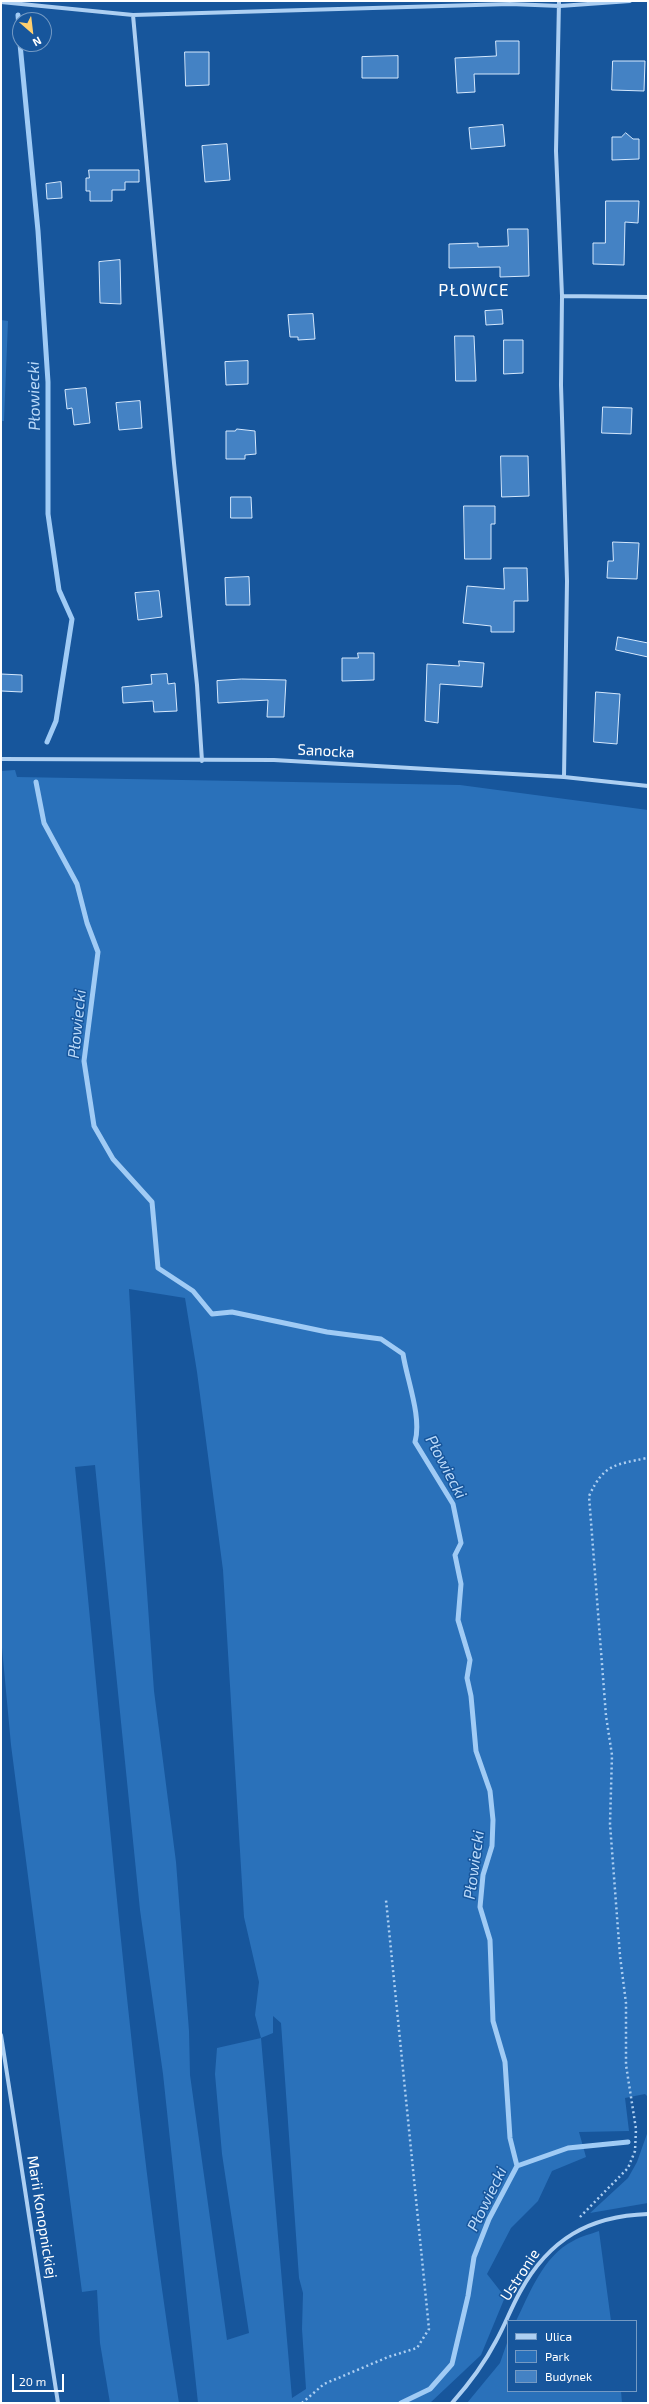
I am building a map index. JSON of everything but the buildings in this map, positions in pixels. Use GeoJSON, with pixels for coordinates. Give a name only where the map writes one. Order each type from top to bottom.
{"type":"FeatureCollection","features":[{"type":"Feature","properties":{"kind":"street"},"geometry":{"type":"LineString","coordinates":[[559,1],[556,152],[562,296],[561,385],[566,581],[564,777]]}},
{"type":"Feature","properties":{"kind":"street"},"geometry":{"type":"LineString","coordinates":[[1,2],[133,15],[488,5],[560,6],[630,1]]}},
{"type":"Feature","properties":{"kind":"street"},"geometry":{"type":"LineString","coordinates":[[133,15],[174,463],[197,685],[202,761]]}},
{"type":"Feature","properties":{"kind":"street"},"geometry":{"type":"LineString","coordinates":[[562,296],[648,297]]}},
{"type":"Feature","properties":{"kind":"street","name":"Sanocka"},"geometry":{"type":"LineString","coordinates":[[1,759],[202,761],[274,760],[564,777],[648,786]]}},
{"type":"Feature","properties":{"kind":"street","name":"Marii Konopnickiej"},"geometry":{"type":"LineString","coordinates":[[1,2035],[58,2403]]}},
{"type":"Feature","properties":{"kind":"street","name":"Ustronie"},"geometry":{"type":"LineString","coordinates":[[452,2403],[482,2366],[497,2340],[520,2292],[541,2259],[565,2237],[587,2225],[607,2218],[648,2214]]}},
{"type":"Feature","properties":{"kind":"path"},"geometry":{"type":"LineString","coordinates":[[565,2237],[581,2216],[628,2168],[635,2151],[636,2129],[626,2065],[626,2003],[620,1956],[610,1824],[612,1755],[606,1716],[589,1496],[598,1477],[614,1465],[647,1458]]}},
{"type":"Feature","properties":{"kind":"path"},"geometry":{"type":"LineString","coordinates":[[302,2403],[324,2384],[388,2357],[417,2348],[429,2329],[386,1900]]}},
{"type":"Feature","properties":{"kind":"green space"},"geometry":{"type":"Polygon","coordinates":[[[1,320],[8,321],[4,421],[1,421],[1,320]]]}},
{"type":"Feature","properties":{"kind":"green space"},"geometry":{"type":"Polygon","coordinates":[[[15,770],[17,777],[460,785],[648,810],[648,2097],[645,2094],[625,2098],[629,2131],[579,2132],[586,2157],[552,2171],[538,2201],[511,2228],[487,2274],[505,2297],[481,2355],[430,2403],[198,2403],[163,2074],[140,1910],[95,1465],[75,1467],[133,2052],[162,2286],[179,2403],[110,2403],[100,2343],[97,2290],[82,2292],[11,1745],[1,1637],[1,771],[15,770]],[[129,1289],[142,1522],[154,1691],[176,1862],[189,2031],[190,2075],[227,2340],[249,2333],[222,2154],[215,2074],[217,2048],[261,2038],[255,2015],[259,1982],[244,1917],[223,1570],[197,1372],[185,1298],[129,1289]],[[273,2016],[273,2033],[261,2038],[292,2398],[306,2389],[302,2329],[303,2293],[299,2278],[281,2023],[273,2016]]]}},
{"type":"Feature","properties":{"kind":"green space"},"geometry":{"type":"Polygon","coordinates":[[[648,2131],[648,2203],[590,2213],[628,2178],[637,2162],[648,2131]]]}},
{"type":"Feature","properties":{"kind":"green space"},"geometry":{"type":"Polygon","coordinates":[[[599,2231],[611,2320],[516,2320],[532,2287],[545,2266],[553,2256],[563,2248],[583,2236],[599,2231]]]}},
{"type":"Feature","properties":{"kind":"green space"},"geometry":{"type":"Polygon","coordinates":[[[507,2343],[507,2392],[621,2392],[622,2403],[467,2403],[500,2363],[507,2343]]]}},
{"type":"Feature","properties":{"kind":"waterway","name":"Płowiecki"},"geometry":{"type":"LineString","coordinates":[[21,52],[38,231],[48,382],[48,514],[59,590],[72,619],[56,721],[47,742]]}},
{"type":"Feature","properties":{"kind":"waterway","name":"Płowiecki"},"geometry":{"type":"LineString","coordinates":[[36,782],[44,823],[77,884],[87,923],[98,952],[84,1061],[94,1126],[113,1159],[152,1202],[158,1268],[193,1291],[212,1314],[232,1312],[327,1332],[381,1339],[403,1354],[417,1421],[415,1442],[453,1504],[461,1543],[455,1555],[461,1584],[458,1620],[470,1660],[467,1678],[471,1696],[476,1751],[490,1791],[493,1820],[492,1846],[483,1875],[480,1907],[490,1940],[493,2021],[505,2062],[510,2138],[517,2166],[489,2219],[474,2257],[468,2296],[452,2364],[430,2389],[401,2403]]}},
{"type":"Feature","properties":{"kind":"waterway"},"geometry":{"type":"LineString","coordinates":[[517,2166],[568,2148],[628,2142]]}},
{"type":"Feature","properties":{"kind":"district","name":"PŁOWCE"},"geometry":{"type":"Point","coordinates":[474,290]}}]}
